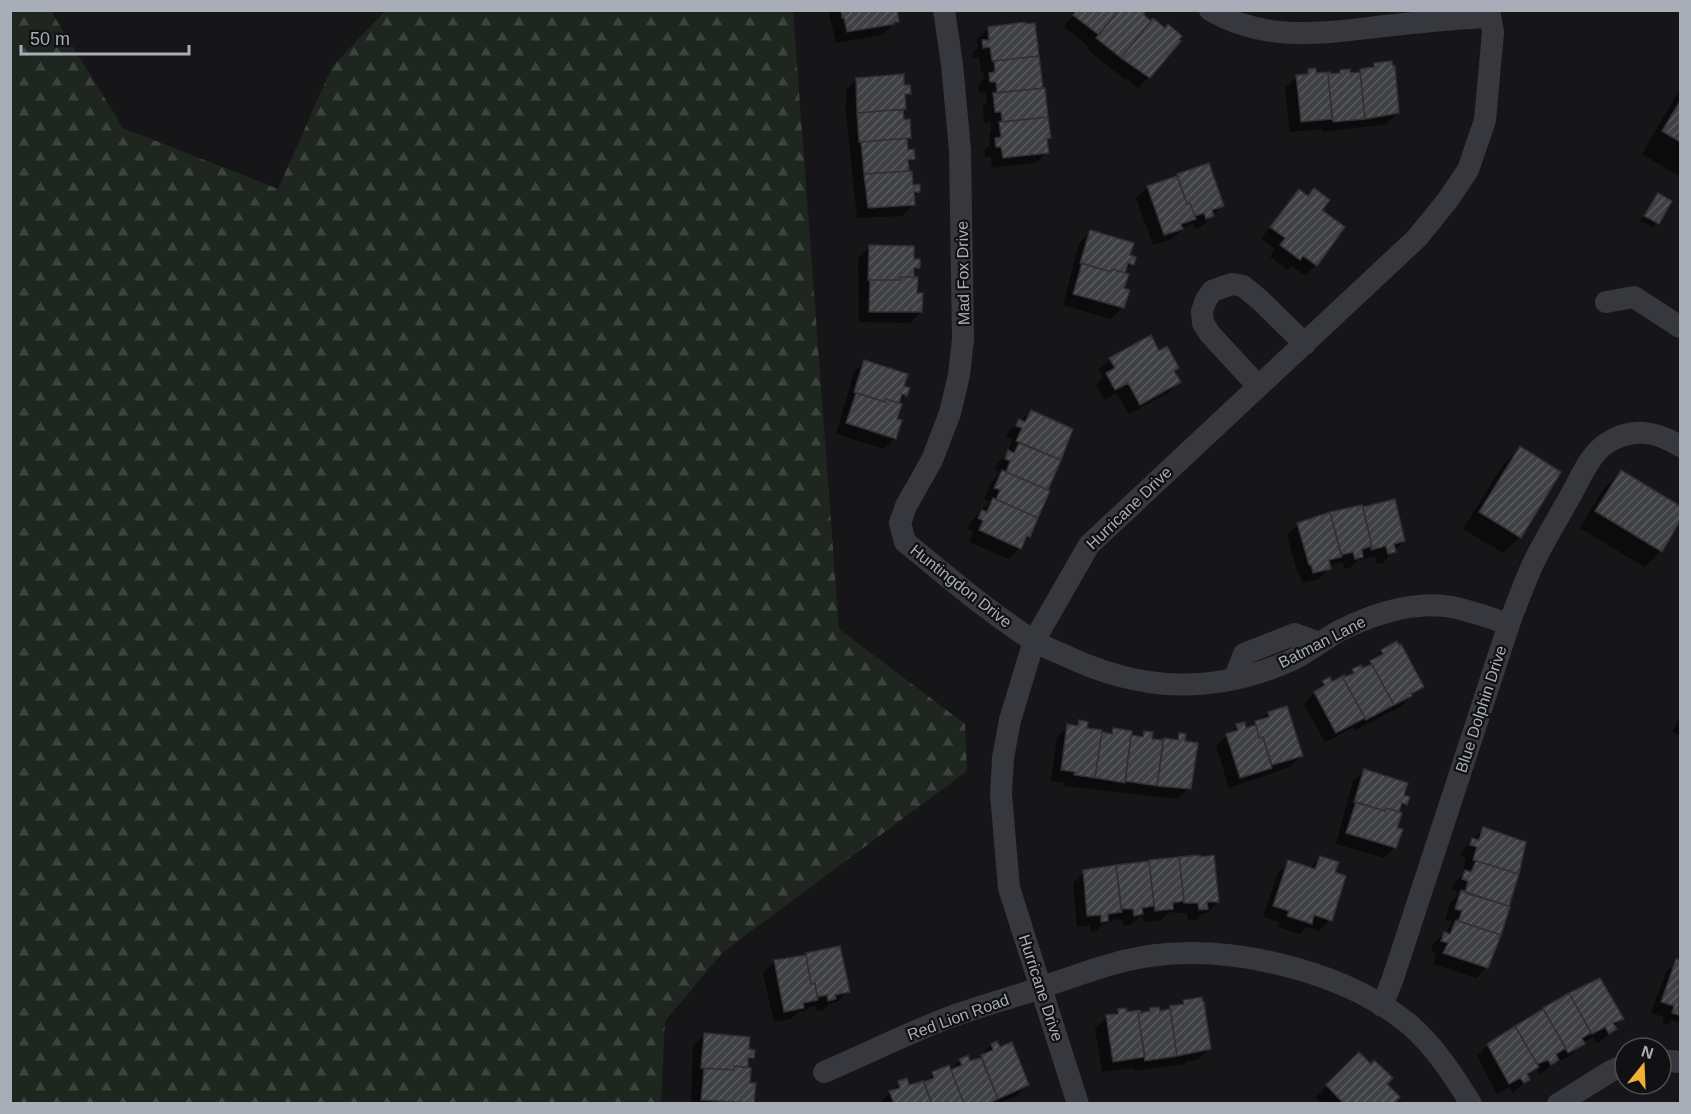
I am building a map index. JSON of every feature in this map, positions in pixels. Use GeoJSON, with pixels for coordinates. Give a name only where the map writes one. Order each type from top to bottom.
{"type":"FeatureCollection","features":[{"type":"Feature","properties":{"kind":"street","name":"Mad Fox Drive"},"geometry":{"type":"LineString","coordinates":[[900,523],[906,506],[932,460],[950,413],[959,375],[963,339],[960,150],[952,64],[944,10]]}},
{"type":"Feature","properties":{"kind":"street"},"geometry":{"type":"LineString","coordinates":[[1210,10],[1244,24],[1274,32],[1312,34],[1489,14]]}},
{"type":"Feature","properties":{"kind":"street","name":"Hurricane Drive"},"geometry":{"type":"LineString","coordinates":[[1078,1104],[1009,888],[1001,795],[1003,758],[1010,720],[1034,641],[1089,545],[1417,238],[1468,170],[1485,120],[1492,48],[1489,14]]}},
{"type":"Feature","properties":{"kind":"street"},"geometry":{"type":"LineString","coordinates":[[1258,386],[1210,334],[1203,323],[1202,311],[1212,291],[1232,284],[1243,286],[1305,344]]}},
{"type":"Feature","properties":{"kind":"street"},"geometry":{"type":"LineString","coordinates":[[1606,302],[1634,297],[1680,327]]}},
{"type":"Feature","properties":{"kind":"street","name":"Blue Dolphin Drive"},"geometry":{"type":"LineString","coordinates":[[1382,1006],[1397,967],[1509,624],[1532,567],[1592,458],[1605,444],[1622,435],[1640,431],[1666,437],[1680,446]]}},
{"type":"Feature","properties":{"kind":"street","name":"Huntingdon Drive"},"geometry":{"type":"LineString","coordinates":[[900,523],[905,542],[1003,620],[1034,641]]}},
{"type":"Feature","properties":{"kind":"street","name":"Batman Lane"},"geometry":{"type":"LineString","coordinates":[[1034,641],[1090,668],[1120,677],[1153,684],[1185,686],[1218,683],[1257,674],[1294,659],[1368,617],[1398,609],[1449,606],[1509,624]]}},
{"type":"Feature","properties":{"kind":"street","name":"Red Lion Road"},"geometry":{"type":"LineString","coordinates":[[824,1072],[946,1018],[1116,963],[1165,954],[1210,953],[1247,957],[1297,968],[1352,990],[1382,1006],[1410,1026],[1448,1067],[1471,1104]]}},
{"type":"Feature","properties":{"kind":"street"},"geometry":{"type":"LineString","coordinates":[[1558,1104],[1613,1070]]}},
{"type":"Feature","properties":{"kind":"green space"},"geometry":{"type":"Polygon","coordinates":[[[10,11],[51,11],[123,128],[278,189],[332,67],[385,11],[793,11],[839,629],[965,724],[967,771],[723,952],[665,1021],[661,1103],[11,1103],[10,11]]]}},
{"type":"Feature","properties":{"kind":"building"},"geometry":{"type":"Polygon","coordinates":[[[841,10],[897,10],[899,22],[847,32],[841,10]]]}},
{"type":"Feature","properties":{"kind":"building"},"geometry":{"type":"Polygon","coordinates":[[[1077,10],[1119,10],[1099,35],[1073,15],[1077,10]]]}},
{"type":"Feature","properties":{"kind":"building"},"geometry":{"type":"Polygon","coordinates":[[[1119,10],[1145,10],[1144,15],[1151,21],[1121,58],[1096,38],[1119,10]]]}},
{"type":"Feature","properties":{"kind":"building"},"geometry":{"type":"Polygon","coordinates":[[[1153,18],[1165,28],[1168,24],[1182,36],[1179,40],[1181,41],[1150,78],[1121,58],[1153,18]]]}},
{"type":"Feature","properties":{"kind":"building"},"geometry":{"type":"Polygon","coordinates":[[[1025,22],[1025,24],[1035,23],[1039,56],[992,61],[990,47],[983,48],[982,40],[989,40],[988,27],[1025,22]]]}},
{"type":"Feature","properties":{"kind":"building"},"geometry":{"type":"Polygon","coordinates":[[[1039,56],[1043,88],[997,93],[996,82],[990,82],[989,73],[995,72],[994,61],[1039,56]]]}},
{"type":"Feature","properties":{"kind":"building"},"geometry":{"type":"Polygon","coordinates":[[[1392,61],[1395,66],[1399,113],[1365,119],[1360,69],[1374,67],[1374,63],[1392,61]]]}},
{"type":"Feature","properties":{"kind":"building"},"geometry":{"type":"Polygon","coordinates":[[[1316,68],[1316,73],[1330,72],[1331,74],[1328,74],[1332,119],[1301,122],[1296,75],[1308,74],[1308,69],[1316,68]]]}},
{"type":"Feature","properties":{"kind":"building"},"geometry":{"type":"Polygon","coordinates":[[[1350,69],[1350,73],[1360,72],[1365,119],[1333,122],[1328,74],[1350,69]]]}},
{"type":"Feature","properties":{"kind":"building"},"geometry":{"type":"Polygon","coordinates":[[[904,74],[904,85],[910,85],[911,94],[905,94],[906,109],[857,113],[856,78],[904,74]]]}},
{"type":"Feature","properties":{"kind":"building"},"geometry":{"type":"Polygon","coordinates":[[[1045,88],[1048,117],[1002,122],[1001,112],[995,112],[993,93],[1045,88]]]}},
{"type":"Feature","properties":{"kind":"building"},"geometry":{"type":"Polygon","coordinates":[[[1680,101],[1680,142],[1662,131],[1680,101]]]}},
{"type":"Feature","properties":{"kind":"building"},"geometry":{"type":"Polygon","coordinates":[[[903,109],[904,120],[910,119],[911,138],[859,142],[857,113],[903,109]]]}},
{"type":"Feature","properties":{"kind":"building"},"geometry":{"type":"Polygon","coordinates":[[[1048,117],[1051,138],[1047,139],[1049,153],[1003,158],[1001,147],[996,147],[995,138],[1001,137],[999,122],[1048,117]]]}},
{"type":"Feature","properties":{"kind":"building"},"geometry":{"type":"Polygon","coordinates":[[[907,138],[908,150],[914,149],[915,159],[908,160],[909,171],[864,174],[861,142],[907,138]]]}},
{"type":"Feature","properties":{"kind":"building"},"geometry":{"type":"Polygon","coordinates":[[[1209,163],[1224,206],[1212,210],[1214,216],[1206,219],[1204,213],[1195,216],[1190,203],[1187,204],[1177,174],[1209,163]]]}},
{"type":"Feature","properties":{"kind":"building"},"geometry":{"type":"Polygon","coordinates":[[[912,171],[913,185],[920,184],[920,192],[914,192],[915,205],[868,208],[864,174],[912,171]]]}},
{"type":"Feature","properties":{"kind":"building"},"geometry":{"type":"Polygon","coordinates":[[[1177,176],[1187,204],[1190,203],[1196,219],[1181,224],[1183,229],[1164,235],[1147,186],[1177,176]]]}},
{"type":"Feature","properties":{"kind":"building"},"geometry":{"type":"Polygon","coordinates":[[[1314,188],[1330,200],[1322,210],[1345,227],[1317,266],[1303,256],[1300,260],[1280,245],[1285,238],[1270,227],[1299,189],[1308,196],[1314,188]]]}},
{"type":"Feature","properties":{"kind":"building"},"geometry":{"type":"Polygon","coordinates":[[[1658,193],[1672,201],[1659,224],[1644,216],[1658,193]]]}},
{"type":"Feature","properties":{"kind":"building"},"geometry":{"type":"Polygon","coordinates":[[[1090,230],[1134,243],[1130,255],[1136,257],[1134,265],[1128,263],[1125,273],[1112,269],[1111,272],[1080,263],[1090,230]]]}},
{"type":"Feature","properties":{"kind":"building"},"geometry":{"type":"Polygon","coordinates":[[[869,245],[914,246],[914,259],[920,259],[920,268],[914,268],[914,277],[900,277],[900,280],[868,280],[869,245]]]}},
{"type":"Feature","properties":{"kind":"building"},"geometry":{"type":"Polygon","coordinates":[[[1082,263],[1111,272],[1112,269],[1129,274],[1124,288],[1130,290],[1124,308],[1073,294],[1082,263]]]}},
{"type":"Feature","properties":{"kind":"building"},"geometry":{"type":"Polygon","coordinates":[[[900,277],[918,277],[917,293],[923,293],[922,312],[869,312],[870,280],[900,280],[900,277]]]}},
{"type":"Feature","properties":{"kind":"building"},"geometry":{"type":"Polygon","coordinates":[[[1151,335],[1159,351],[1167,346],[1179,368],[1174,371],[1181,382],[1140,405],[1128,383],[1115,390],[1106,373],[1115,368],[1109,358],[1151,335]]]}},
{"type":"Feature","properties":{"kind":"building"},"geometry":{"type":"Polygon","coordinates":[[[864,360],[908,374],[904,386],[910,388],[907,396],[902,394],[899,403],[886,399],[885,402],[854,392],[864,360]]]}},
{"type":"Feature","properties":{"kind":"building"},"geometry":{"type":"Polygon","coordinates":[[[856,393],[885,402],[886,399],[902,404],[897,419],[902,420],[896,439],[846,423],[856,393]]]}},
{"type":"Feature","properties":{"kind":"building"},"geometry":{"type":"Polygon","coordinates":[[[1031,410],[1073,429],[1061,460],[1016,441],[1022,428],[1016,426],[1019,419],[1025,422],[1031,410]]]}},
{"type":"Feature","properties":{"kind":"building"},"geometry":{"type":"Polygon","coordinates":[[[1019,443],[1061,460],[1048,490],[1006,472],[1010,461],[1005,459],[1008,450],[1014,453],[1019,443]]]}},
{"type":"Feature","properties":{"kind":"building"},"geometry":{"type":"Polygon","coordinates":[[[1520,446],[1561,472],[1521,538],[1479,512],[1520,446]]]}},
{"type":"Feature","properties":{"kind":"building"},"geometry":{"type":"Polygon","coordinates":[[[1002,470],[1050,491],[1038,518],[996,499],[1000,490],[994,488],[1002,470]]]}},
{"type":"Feature","properties":{"kind":"building"},"geometry":{"type":"Polygon","coordinates":[[[1621,470],[1680,506],[1680,521],[1662,552],[1595,511],[1621,470]]]}},
{"type":"Feature","properties":{"kind":"building"},"geometry":{"type":"Polygon","coordinates":[[[993,498],[1038,518],[1030,537],[1027,536],[1021,549],[979,530],[983,521],[978,518],[982,510],[987,512],[993,498]]]}},
{"type":"Feature","properties":{"kind":"building"},"geometry":{"type":"Polygon","coordinates":[[[1395,499],[1405,541],[1394,544],[1396,552],[1388,554],[1386,546],[1371,550],[1363,507],[1395,499]]]}},
{"type":"Feature","properties":{"kind":"building"},"geometry":{"type":"Polygon","coordinates":[[[1362,505],[1372,546],[1362,549],[1363,557],[1355,559],[1353,552],[1341,555],[1330,512],[1362,505]]]}},
{"type":"Feature","properties":{"kind":"building"},"geometry":{"type":"Polygon","coordinates":[[[1330,512],[1342,557],[1329,560],[1331,569],[1313,573],[1297,523],[1330,512]]]}},
{"type":"Feature","properties":{"kind":"building"},"geometry":{"type":"Polygon","coordinates":[[[1397,641],[1399,645],[1401,644],[1424,687],[1394,705],[1370,661],[1383,654],[1381,650],[1397,641]]]}},
{"type":"Feature","properties":{"kind":"building"},"geometry":{"type":"Polygon","coordinates":[[[1372,664],[1394,705],[1366,720],[1343,678],[1354,673],[1352,669],[1372,664]]]}},
{"type":"Feature","properties":{"kind":"building"},"geometry":{"type":"Polygon","coordinates":[[[1344,675],[1346,677],[1343,678],[1365,718],[1336,733],[1314,692],[1325,685],[1322,681],[1330,677],[1332,682],[1344,675]]]}},
{"type":"Feature","properties":{"kind":"building"},"geometry":{"type":"Polygon","coordinates":[[[1287,706],[1303,756],[1272,765],[1263,737],[1259,738],[1255,721],[1269,717],[1268,712],[1287,706]]]}},
{"type":"Feature","properties":{"kind":"building"},"geometry":{"type":"Polygon","coordinates":[[[1079,720],[1088,722],[1087,728],[1102,730],[1095,778],[1074,775],[1075,772],[1061,770],[1067,724],[1078,726],[1079,720]]]}},
{"type":"Feature","properties":{"kind":"building"},"geometry":{"type":"Polygon","coordinates":[[[1245,722],[1246,728],[1256,725],[1259,738],[1263,737],[1272,768],[1240,778],[1226,734],[1238,730],[1236,724],[1245,722]]]}},
{"type":"Feature","properties":{"kind":"building"},"geometry":{"type":"Polygon","coordinates":[[[1113,728],[1132,731],[1125,783],[1095,778],[1102,732],[1112,734],[1113,728]]]}},
{"type":"Feature","properties":{"kind":"building"},"geometry":{"type":"Polygon","coordinates":[[[1144,731],[1153,732],[1152,739],[1163,740],[1157,786],[1125,781],[1131,735],[1143,737],[1144,731]]]}},
{"type":"Feature","properties":{"kind":"building"},"geometry":{"type":"Polygon","coordinates":[[[1179,733],[1186,734],[1185,741],[1198,743],[1191,789],[1157,786],[1164,738],[1178,740],[1179,733]]]}},
{"type":"Feature","properties":{"kind":"building"},"geometry":{"type":"Polygon","coordinates":[[[1364,769],[1408,783],[1404,795],[1410,797],[1407,805],[1402,803],[1399,812],[1386,808],[1385,811],[1354,802],[1364,769]]]}},
{"type":"Feature","properties":{"kind":"building"},"geometry":{"type":"Polygon","coordinates":[[[1356,802],[1385,811],[1386,808],[1402,813],[1397,828],[1403,829],[1396,848],[1346,833],[1356,802]]]}},
{"type":"Feature","properties":{"kind":"building"},"geometry":{"type":"Polygon","coordinates":[[[1483,827],[1526,842],[1519,874],[1473,860],[1477,847],[1470,845],[1472,838],[1479,840],[1483,827]]]}},
{"type":"Feature","properties":{"kind":"building"},"geometry":{"type":"Polygon","coordinates":[[[1200,855],[1200,857],[1214,855],[1219,902],[1207,902],[1208,909],[1199,910],[1198,903],[1184,903],[1179,857],[1200,855]]]}},
{"type":"Feature","properties":{"kind":"building"},"geometry":{"type":"Polygon","coordinates":[[[1320,856],[1339,862],[1335,872],[1346,876],[1332,921],[1314,915],[1312,924],[1287,916],[1289,911],[1273,906],[1288,860],[1315,869],[1320,856]]]}},
{"type":"Feature","properties":{"kind":"building"},"geometry":{"type":"Polygon","coordinates":[[[1179,857],[1184,901],[1173,903],[1173,909],[1155,911],[1149,860],[1179,857]]]}},
{"type":"Feature","properties":{"kind":"building"},"geometry":{"type":"Polygon","coordinates":[[[1149,861],[1154,906],[1142,908],[1143,914],[1134,916],[1133,909],[1121,909],[1116,865],[1149,861]]]}},
{"type":"Feature","properties":{"kind":"building"},"geometry":{"type":"Polygon","coordinates":[[[1476,861],[1519,874],[1509,906],[1465,893],[1468,881],[1462,879],[1465,870],[1471,872],[1476,861]]]}},
{"type":"Feature","properties":{"kind":"building"},"geometry":{"type":"Polygon","coordinates":[[[1116,865],[1122,912],[1108,914],[1108,921],[1101,922],[1101,915],[1087,916],[1083,870],[1116,865]]]}},
{"type":"Feature","properties":{"kind":"building"},"geometry":{"type":"Polygon","coordinates":[[[1461,890],[1510,907],[1501,935],[1458,921],[1462,911],[1455,909],[1461,890]]]}},
{"type":"Feature","properties":{"kind":"building"},"geometry":{"type":"Polygon","coordinates":[[[1456,920],[1501,935],[1488,968],[1443,953],[1448,943],[1441,941],[1444,932],[1450,934],[1456,920]]]}},
{"type":"Feature","properties":{"kind":"building"},"geometry":{"type":"Polygon","coordinates":[[[840,946],[850,992],[835,995],[836,999],[828,1001],[827,995],[817,997],[815,983],[811,984],[806,953],[840,946]]]}},
{"type":"Feature","properties":{"kind":"building"},"geometry":{"type":"Polygon","coordinates":[[[806,955],[811,984],[815,983],[818,1000],[803,1003],[804,1008],[784,1012],[774,960],[806,955]]]}},
{"type":"Feature","properties":{"kind":"building"},"geometry":{"type":"Polygon","coordinates":[[[1676,959],[1680,960],[1679,1015],[1672,1013],[1674,1006],[1661,1002],[1676,959]]]}},
{"type":"Feature","properties":{"kind":"building"},"geometry":{"type":"Polygon","coordinates":[[[1600,978],[1624,1019],[1613,1023],[1617,1029],[1609,1034],[1605,1027],[1592,1034],[1569,993],[1600,978]]]}},
{"type":"Feature","properties":{"kind":"building"},"geometry":{"type":"Polygon","coordinates":[[[1569,993],[1591,1033],[1582,1038],[1585,1044],[1568,1053],[1543,1008],[1569,993]]]}},
{"type":"Feature","properties":{"kind":"building"},"geometry":{"type":"Polygon","coordinates":[[[1202,997],[1211,1049],[1177,1056],[1170,1006],[1184,1004],[1183,1000],[1202,997]]]}},
{"type":"Feature","properties":{"kind":"building"},"geometry":{"type":"Polygon","coordinates":[[[1159,1007],[1160,1011],[1170,1009],[1177,1056],[1145,1061],[1138,1013],[1159,1007]]]}},
{"type":"Feature","properties":{"kind":"building"},"geometry":{"type":"Polygon","coordinates":[[[1126,1008],[1127,1012],[1140,1010],[1141,1013],[1138,1013],[1145,1057],[1113,1062],[1106,1015],[1118,1014],[1118,1009],[1126,1008]]]}},
{"type":"Feature","properties":{"kind":"building"},"geometry":{"type":"Polygon","coordinates":[[[1543,1009],[1566,1048],[1556,1054],[1559,1060],[1551,1065],[1548,1060],[1537,1064],[1515,1026],[1543,1009]]]}},
{"type":"Feature","properties":{"kind":"building"},"geometry":{"type":"Polygon","coordinates":[[[1515,1026],[1539,1067],[1527,1074],[1530,1080],[1524,1083],[1520,1078],[1509,1084],[1487,1044],[1515,1026]]]}},
{"type":"Feature","properties":{"kind":"building"},"geometry":{"type":"Polygon","coordinates":[[[704,1033],[750,1037],[749,1049],[755,1050],[754,1058],[748,1058],[748,1067],[734,1066],[734,1070],[701,1068],[704,1033]]]}},
{"type":"Feature","properties":{"kind":"building"},"geometry":{"type":"Polygon","coordinates":[[[997,1041],[1000,1047],[1012,1042],[1029,1085],[998,1099],[981,1055],[993,1050],[991,1044],[997,1041]]]}},
{"type":"Feature","properties":{"kind":"building"},"geometry":{"type":"Polygon","coordinates":[[[1359,1052],[1371,1064],[1374,1060],[1393,1078],[1387,1084],[1400,1097],[1393,1104],[1344,1104],[1326,1085],[1359,1052]]]}},
{"type":"Feature","properties":{"kind":"building"},"geometry":{"type":"Polygon","coordinates":[[[968,1055],[970,1061],[981,1058],[998,1099],[988,1104],[964,1104],[951,1070],[962,1065],[959,1059],[968,1055]]]}},
{"type":"Feature","properties":{"kind":"building"},"geometry":{"type":"Polygon","coordinates":[[[949,1065],[964,1104],[932,1104],[924,1082],[934,1078],[932,1072],[949,1065]]]}},
{"type":"Feature","properties":{"kind":"building"},"geometry":{"type":"Polygon","coordinates":[[[734,1066],[751,1068],[750,1083],[756,1083],[754,1103],[701,1100],[704,1068],[734,1070],[734,1066]]]}},
{"type":"Feature","properties":{"kind":"building"},"geometry":{"type":"Polygon","coordinates":[[[907,1078],[909,1085],[923,1081],[932,1104],[894,1104],[889,1091],[900,1088],[898,1081],[907,1078]]]}}]}
